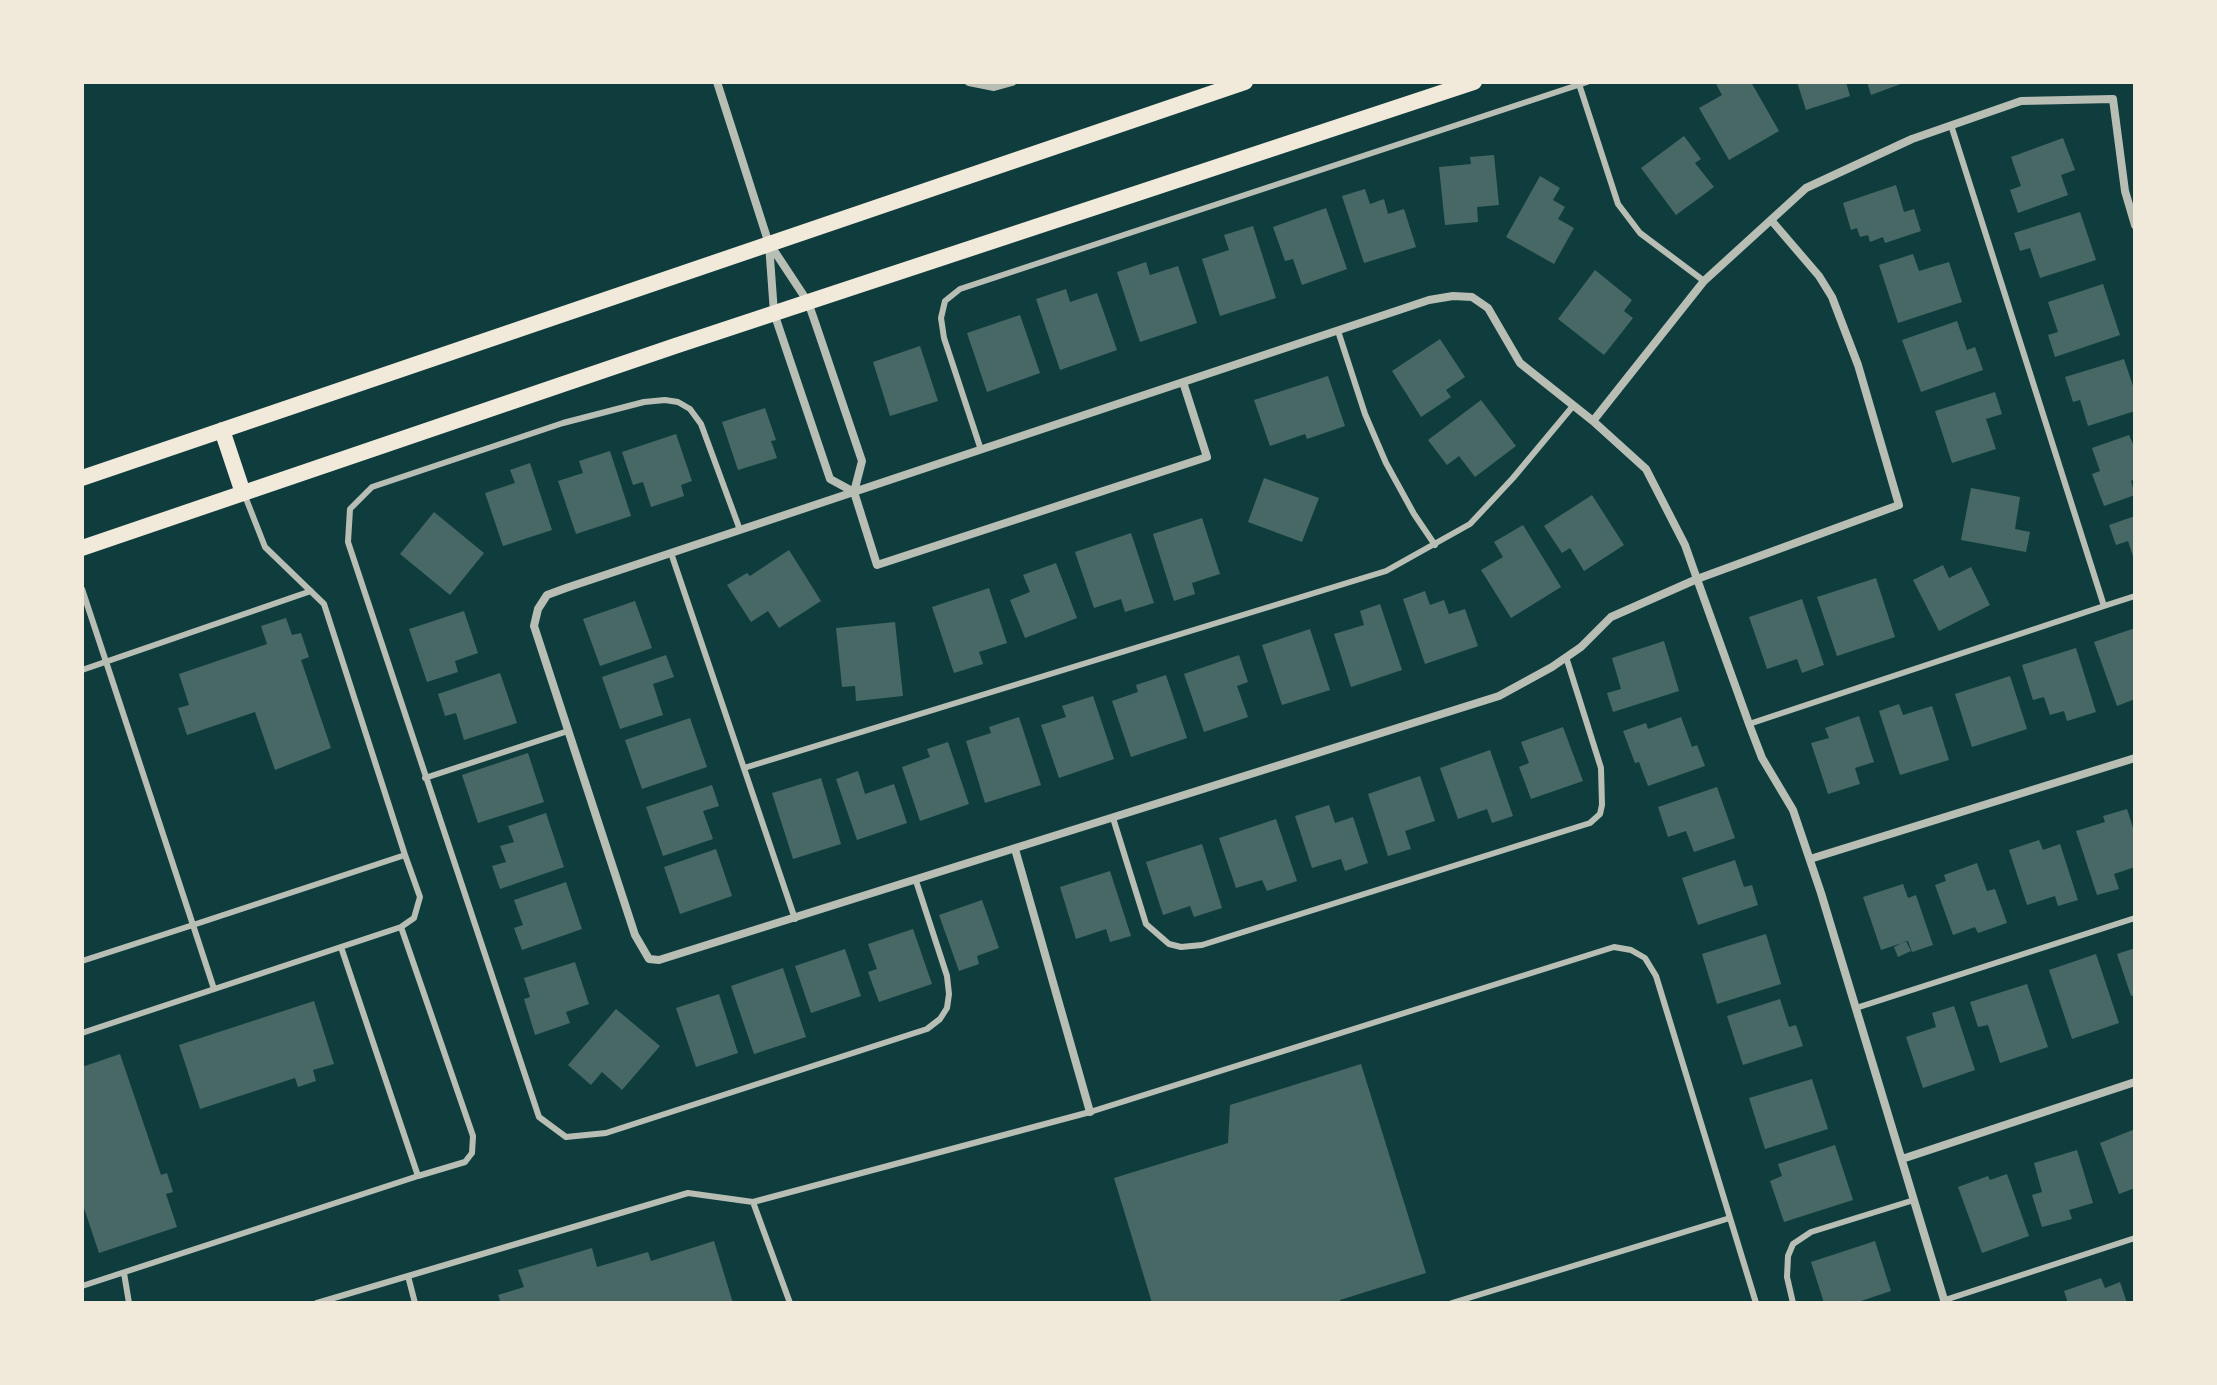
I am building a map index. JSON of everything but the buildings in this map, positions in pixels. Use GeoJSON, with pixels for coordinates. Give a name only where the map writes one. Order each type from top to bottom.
{"type":"FeatureCollection","features":[{"type":"Feature","properties":{"kind":"main road"},"geometry":{"type":"LineString","coordinates":[[82,478],[1245,82]]}},
{"type":"Feature","properties":{"kind":"main road"},"geometry":{"type":"LineString","coordinates":[[82,548],[774,313],[1474,82]]}},
{"type":"Feature","properties":{"kind":"main road"},"geometry":{"type":"LineString","coordinates":[[222,430],[243,493]]}},
{"type":"Feature","properties":{"kind":"street"},"geometry":{"type":"LineString","coordinates":[[717,82],[769,244],[774,313],[830,479],[854,492]]}},
{"type":"Feature","properties":{"kind":"street"},"geometry":{"type":"LineString","coordinates":[[969,82],[994,87],[1012,82]]}},
{"type":"Feature","properties":{"kind":"street"},"geometry":{"type":"LineString","coordinates":[[1593,421],[1704,281],[1806,188],[1912,139],[2021,101],[2113,99],[2125,191],[2135,225]]}},
{"type":"Feature","properties":{"kind":"street"},"geometry":{"type":"LineString","coordinates":[[1771,220],[1819,276],[1832,297],[1858,365],[1899,505],[1697,579],[1611,617],[1581,647],[1499,696],[669,959],[649,959],[635,935],[534,626],[538,609],[547,595],[1429,300],[1472,297],[1488,308],[1520,363],[1593,421],[1646,469],[1685,545],[1697,579],[1749,724],[1762,758],[1793,810],[1810,859],[1945,1301]]}},
{"type":"Feature","properties":{"kind":"street"},"geometry":{"type":"LineString","coordinates":[[769,244],[808,302],[862,461],[854,492],[877,565],[1207,457],[1183,382]]}},
{"type":"Feature","properties":{"kind":"street"},"geometry":{"type":"LineString","coordinates":[[1810,859],[2135,758]]}},
{"type":"Feature","properties":{"kind":"street"},"geometry":{"type":"LineString","coordinates":[[1015,849],[1090,1112]]}},
{"type":"Feature","properties":{"kind":"street"},"geometry":{"type":"LineString","coordinates":[[1902,1159],[2135,1082]]}},
{"type":"Feature","properties":{"kind":"lane"},"geometry":{"type":"LineString","coordinates":[[981,450],[942,328],[945,301],[960,289],[1583,83],[1618,204],[1640,233],[1704,281]]}},
{"type":"Feature","properties":{"kind":"lane"},"geometry":{"type":"LineString","coordinates":[[1951,125],[2104,606]]}},
{"type":"Feature","properties":{"kind":"lane"},"geometry":{"type":"LineString","coordinates":[[1338,331],[1365,414],[1386,463],[1435,545]]}},
{"type":"Feature","properties":{"kind":"lane"},"geometry":{"type":"LineString","coordinates":[[740,530],[701,424],[690,409],[678,402],[665,400],[644,402],[563,423],[372,487],[350,509],[348,542],[539,1117],[566,1137],[606,1133],[927,1029],[947,1008],[947,976],[916,881]]}},
{"type":"Feature","properties":{"kind":"lane"},"geometry":{"type":"LineString","coordinates":[[744,768],[1386,571],[1470,524],[1573,406]]}},
{"type":"Feature","properties":{"kind":"lane"},"geometry":{"type":"LineString","coordinates":[[82,1033],[401,927],[414,918],[420,897],[324,604],[265,547],[243,493]]}},
{"type":"Feature","properties":{"kind":"lane"},"geometry":{"type":"LineString","coordinates":[[671,553],[795,919]]}},
{"type":"Feature","properties":{"kind":"lane"},"geometry":{"type":"LineString","coordinates":[[82,589],[214,989]]}},
{"type":"Feature","properties":{"kind":"lane"},"geometry":{"type":"LineString","coordinates":[[82,670],[311,591]]}},
{"type":"Feature","properties":{"kind":"lane"},"geometry":{"type":"LineString","coordinates":[[1749,724],[2135,596]]}},
{"type":"Feature","properties":{"kind":"lane"},"geometry":{"type":"LineString","coordinates":[[1113,818],[1146,924],[1169,944],[1181,947],[1202,945],[1590,823],[1600,814],[1602,805],[1601,768],[1566,657]]}},
{"type":"Feature","properties":{"kind":"lane"},"geometry":{"type":"LineString","coordinates":[[425,778],[568,731]]}},
{"type":"Feature","properties":{"kind":"lane"},"geometry":{"type":"LineString","coordinates":[[82,961],[405,855]]}},
{"type":"Feature","properties":{"kind":"lane"},"geometry":{"type":"LineString","coordinates":[[1856,1008],[2135,918]]}},
{"type":"Feature","properties":{"kind":"lane"},"geometry":{"type":"LineString","coordinates":[[82,1286],[465,1162],[472,1153],[473,1136],[401,927]]}},
{"type":"Feature","properties":{"kind":"lane"},"geometry":{"type":"LineString","coordinates":[[341,947],[418,1176]]}},
{"type":"Feature","properties":{"kind":"lane"},"geometry":{"type":"LineString","coordinates":[[317,1303],[688,1193],[753,1202],[1090,1112],[1614,947],[1645,958],[1656,976],[1756,1303]]}},
{"type":"Feature","properties":{"kind":"lane"},"geometry":{"type":"LineString","coordinates":[[1793,1303],[1787,1277],[1788,1256],[1793,1244],[1811,1232],[1914,1200]]}},
{"type":"Feature","properties":{"kind":"lane"},"geometry":{"type":"LineString","coordinates":[[753,1202],[790,1303]]}},
{"type":"Feature","properties":{"kind":"lane"},"geometry":{"type":"LineString","coordinates":[[1452,1303],[1730,1218]]}},
{"type":"Feature","properties":{"kind":"lane"},"geometry":{"type":"LineString","coordinates":[[1945,1301],[2135,1238]]}},
{"type":"Feature","properties":{"kind":"lane"},"geometry":{"type":"LineString","coordinates":[[124,1273],[129,1303]]}},
{"type":"Feature","properties":{"kind":"lane"},"geometry":{"type":"LineString","coordinates":[[408,1276],[415,1303]]}}]}
